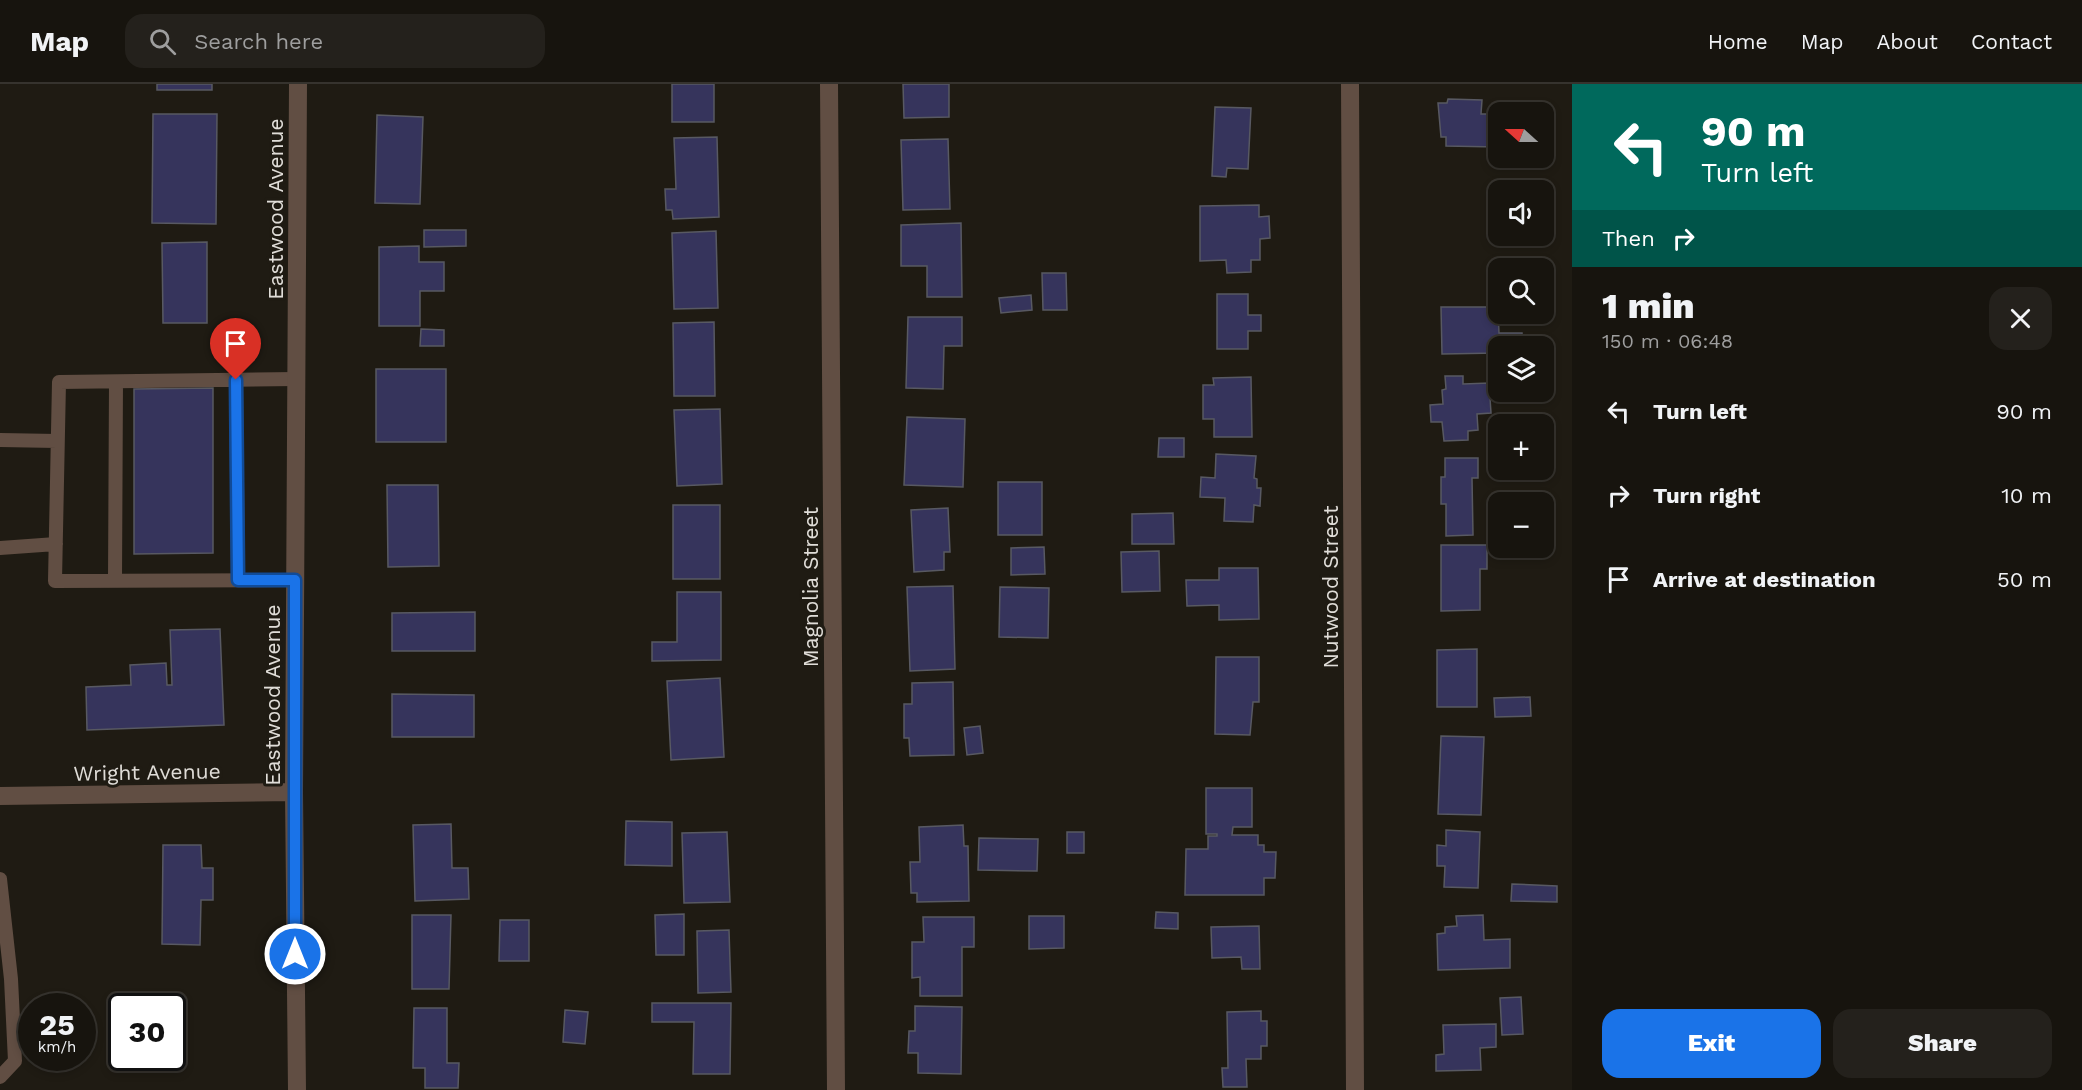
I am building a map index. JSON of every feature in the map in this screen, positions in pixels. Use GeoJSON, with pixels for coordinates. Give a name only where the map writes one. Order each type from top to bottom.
{"type":"FeatureCollection","features":[{"type":"Feature","properties":{"kind":"street","name":"Eastwood Avenue"},"geometry":{"type":"LineString","coordinates":[[297,1090],[294,792],[298,84]]}},
{"type":"Feature","properties":{"kind":"street","name":"Magnolia Street"},"geometry":{"type":"LineString","coordinates":[[829,84],[836,1090]]}},
{"type":"Feature","properties":{"kind":"street","name":"Nutwood Street"},"geometry":{"type":"LineString","coordinates":[[1350,84],[1355,1090]]}},
{"type":"Feature","properties":{"kind":"street","name":"Wright Avenue"},"geometry":{"type":"LineString","coordinates":[[0,796],[294,792]]}},
{"type":"Feature","properties":{"kind":"lane"},"geometry":{"type":"LineString","coordinates":[[295,580],[55,581],[58,382],[296,379]]}},
{"type":"Feature","properties":{"kind":"lane"},"geometry":{"type":"LineString","coordinates":[[236,380],[238,580]]}},
{"type":"Feature","properties":{"kind":"lane"},"geometry":{"type":"LineString","coordinates":[[115,581],[116,382]]}},
{"type":"Feature","properties":{"kind":"lane"},"geometry":{"type":"LineString","coordinates":[[0,440],[57,441]]}},
{"type":"Feature","properties":{"kind":"lane"},"geometry":{"type":"LineString","coordinates":[[0,548],[56,544]]}},
{"type":"Feature","properties":{"kind":"lane"},"geometry":{"type":"LineString","coordinates":[[0,879],[11,979],[15,1061],[0,1077]]}},
{"type":"Feature","properties":{"kind":"building"},"geometry":{"type":"Polygon","coordinates":[[[157,84],[212,84],[212,90],[157,90],[157,84]]]}},
{"type":"Feature","properties":{"kind":"building"},"geometry":{"type":"Polygon","coordinates":[[[672,84],[714,84],[714,122],[672,122],[672,84]]]}},
{"type":"Feature","properties":{"kind":"building"},"geometry":{"type":"Polygon","coordinates":[[[903,84],[949,84],[949,117],[904,118],[903,84]]]}},
{"type":"Feature","properties":{"kind":"building"},"geometry":{"type":"Polygon","coordinates":[[[1448,99],[1482,100],[1481,114],[1488,114],[1488,147],[1446,146],[1446,137],[1441,137],[1438,103],[1447,103],[1448,99]]]}},
{"type":"Feature","properties":{"kind":"building"},"geometry":{"type":"Polygon","coordinates":[[[1215,107],[1251,108],[1248,169],[1227,168],[1226,177],[1212,176],[1215,107]]]}},
{"type":"Feature","properties":{"kind":"building"},"geometry":{"type":"Polygon","coordinates":[[[153,114],[217,114],[216,224],[152,223],[153,114]]]}},
{"type":"Feature","properties":{"kind":"building"},"geometry":{"type":"Polygon","coordinates":[[[377,115],[423,117],[420,204],[375,203],[377,115]]]}},
{"type":"Feature","properties":{"kind":"building"},"geometry":{"type":"Polygon","coordinates":[[[717,137],[719,217],[673,219],[672,210],[666,210],[665,189],[676,189],[674,138],[717,137]]]}},
{"type":"Feature","properties":{"kind":"building"},"geometry":{"type":"Polygon","coordinates":[[[948,139],[950,209],[903,210],[901,140],[948,139]]]}},
{"type":"Feature","properties":{"kind":"building"},"geometry":{"type":"Polygon","coordinates":[[[1259,205],[1259,217],[1269,216],[1270,238],[1260,239],[1260,260],[1251,260],[1251,272],[1227,273],[1226,260],[1200,261],[1200,206],[1259,205]]]}},
{"type":"Feature","properties":{"kind":"building"},"geometry":{"type":"Polygon","coordinates":[[[961,223],[962,297],[927,297],[927,266],[901,266],[901,225],[961,223]]]}},
{"type":"Feature","properties":{"kind":"building"},"geometry":{"type":"Polygon","coordinates":[[[424,230],[466,230],[466,246],[424,247],[424,230]]]}},
{"type":"Feature","properties":{"kind":"building"},"geometry":{"type":"Polygon","coordinates":[[[716,231],[718,308],[674,309],[672,233],[716,231]]]}},
{"type":"Feature","properties":{"kind":"building"},"geometry":{"type":"Polygon","coordinates":[[[207,242],[207,323],[163,323],[162,243],[207,242]]]}},
{"type":"Feature","properties":{"kind":"building"},"geometry":{"type":"Polygon","coordinates":[[[419,246],[419,262],[444,262],[444,291],[420,291],[420,326],[379,326],[379,247],[419,246]]]}},
{"type":"Feature","properties":{"kind":"building"},"geometry":{"type":"Polygon","coordinates":[[[1042,273],[1066,273],[1067,310],[1043,310],[1042,273]]]}},
{"type":"Feature","properties":{"kind":"building"},"geometry":{"type":"Polygon","coordinates":[[[1217,294],[1248,294],[1248,315],[1261,315],[1261,331],[1248,331],[1248,349],[1217,349],[1217,294]]]}},
{"type":"Feature","properties":{"kind":"building"},"geometry":{"type":"Polygon","coordinates":[[[1031,295],[1032,310],[1001,313],[999,298],[1031,295]]]}},
{"type":"Feature","properties":{"kind":"building"},"geometry":{"type":"Polygon","coordinates":[[[1441,307],[1488,307],[1488,324],[1499,324],[1499,333],[1522,333],[1522,336],[1488,336],[1488,353],[1442,354],[1441,307]]]}},
{"type":"Feature","properties":{"kind":"building"},"geometry":{"type":"Polygon","coordinates":[[[908,317],[962,317],[962,346],[944,346],[943,389],[906,388],[908,317]]]}},
{"type":"Feature","properties":{"kind":"building"},"geometry":{"type":"Polygon","coordinates":[[[714,322],[715,396],[674,396],[673,323],[714,322]]]}},
{"type":"Feature","properties":{"kind":"building"},"geometry":{"type":"Polygon","coordinates":[[[421,329],[444,330],[444,346],[420,346],[421,329]]]}},
{"type":"Feature","properties":{"kind":"building"},"geometry":{"type":"Polygon","coordinates":[[[376,369],[446,369],[446,442],[376,442],[376,369]]]}},
{"type":"Feature","properties":{"kind":"building"},"geometry":{"type":"Polygon","coordinates":[[[1445,376],[1463,376],[1463,384],[1488,383],[1488,402],[1490,402],[1491,413],[1477,414],[1478,430],[1468,431],[1468,440],[1444,441],[1442,422],[1431,422],[1430,405],[1443,404],[1442,390],[1446,389],[1445,376]]]}},
{"type":"Feature","properties":{"kind":"building"},"geometry":{"type":"Polygon","coordinates":[[[1251,377],[1252,437],[1214,437],[1214,419],[1203,419],[1203,385],[1214,385],[1213,378],[1251,377]]]}},
{"type":"Feature","properties":{"kind":"building"},"geometry":{"type":"Polygon","coordinates":[[[213,388],[213,553],[134,554],[134,389],[213,388]]]}},
{"type":"Feature","properties":{"kind":"building"},"geometry":{"type":"Polygon","coordinates":[[[720,409],[722,484],[677,486],[674,410],[720,409]]]}},
{"type":"Feature","properties":{"kind":"building"},"geometry":{"type":"Polygon","coordinates":[[[907,417],[965,419],[963,487],[904,485],[907,417]]]}},
{"type":"Feature","properties":{"kind":"building"},"geometry":{"type":"Polygon","coordinates":[[[1159,438],[1184,438],[1184,457],[1158,457],[1159,438]]]}},
{"type":"Feature","properties":{"kind":"building"},"geometry":{"type":"Polygon","coordinates":[[[1216,454],[1256,456],[1254,478],[1257,479],[1257,488],[1261,488],[1260,506],[1254,505],[1253,522],[1224,521],[1225,498],[1200,497],[1201,477],[1215,478],[1216,454]]]}},
{"type":"Feature","properties":{"kind":"building"},"geometry":{"type":"Polygon","coordinates":[[[1445,458],[1478,458],[1478,478],[1472,478],[1473,535],[1446,536],[1446,504],[1441,504],[1441,477],[1445,477],[1445,458]]]}},
{"type":"Feature","properties":{"kind":"building"},"geometry":{"type":"Polygon","coordinates":[[[998,482],[1042,482],[1042,535],[998,535],[998,482]]]}},
{"type":"Feature","properties":{"kind":"building"},"geometry":{"type":"Polygon","coordinates":[[[387,485],[438,485],[439,566],[388,567],[387,485]]]}},
{"type":"Feature","properties":{"kind":"building"},"geometry":{"type":"Polygon","coordinates":[[[673,505],[720,505],[720,579],[673,579],[673,505]]]}},
{"type":"Feature","properties":{"kind":"building"},"geometry":{"type":"Polygon","coordinates":[[[948,508],[950,552],[944,552],[944,570],[914,572],[911,510],[948,508]]]}},
{"type":"Feature","properties":{"kind":"building"},"geometry":{"type":"Polygon","coordinates":[[[1173,513],[1174,544],[1132,544],[1132,514],[1173,513]]]}},
{"type":"Feature","properties":{"kind":"building"},"geometry":{"type":"Polygon","coordinates":[[[1441,545],[1487,545],[1487,569],[1480,569],[1480,610],[1441,611],[1441,545]]]}},
{"type":"Feature","properties":{"kind":"building"},"geometry":{"type":"Polygon","coordinates":[[[1044,547],[1045,574],[1011,575],[1011,548],[1044,547]]]}},
{"type":"Feature","properties":{"kind":"building"},"geometry":{"type":"Polygon","coordinates":[[[1159,551],[1160,591],[1122,592],[1121,552],[1159,551]]]}},
{"type":"Feature","properties":{"kind":"building"},"geometry":{"type":"Polygon","coordinates":[[[1219,568],[1258,568],[1259,619],[1219,620],[1219,605],[1187,606],[1186,580],[1219,580],[1219,568]]]}},
{"type":"Feature","properties":{"kind":"building"},"geometry":{"type":"Polygon","coordinates":[[[953,586],[955,669],[910,671],[907,587],[953,586]]]}},
{"type":"Feature","properties":{"kind":"building"},"geometry":{"type":"Polygon","coordinates":[[[1000,587],[1049,588],[1048,638],[999,637],[1000,587]]]}},
{"type":"Feature","properties":{"kind":"building"},"geometry":{"type":"Polygon","coordinates":[[[677,592],[721,592],[721,660],[652,661],[652,642],[677,642],[677,592]]]}},
{"type":"Feature","properties":{"kind":"building"},"geometry":{"type":"Polygon","coordinates":[[[475,612],[475,651],[392,651],[392,613],[475,612]]]}},
{"type":"Feature","properties":{"kind":"building"},"geometry":{"type":"Polygon","coordinates":[[[220,629],[224,725],[87,730],[86,687],[131,685],[130,665],[166,663],[167,685],[172,685],[170,630],[220,629]]]}},
{"type":"Feature","properties":{"kind":"building"},"geometry":{"type":"Polygon","coordinates":[[[1477,649],[1477,707],[1437,707],[1437,650],[1477,649]]]}},
{"type":"Feature","properties":{"kind":"building"},"geometry":{"type":"Polygon","coordinates":[[[1216,657],[1259,657],[1259,702],[1253,702],[1250,735],[1215,734],[1216,657]]]}},
{"type":"Feature","properties":{"kind":"building"},"geometry":{"type":"Polygon","coordinates":[[[720,678],[724,757],[671,760],[667,681],[720,678]]]}},
{"type":"Feature","properties":{"kind":"building"},"geometry":{"type":"Polygon","coordinates":[[[953,682],[954,755],[910,756],[909,738],[904,738],[904,704],[912,704],[912,683],[953,682]]]}},
{"type":"Feature","properties":{"kind":"building"},"geometry":{"type":"Polygon","coordinates":[[[392,694],[474,695],[474,737],[392,737],[392,694]]]}},
{"type":"Feature","properties":{"kind":"building"},"geometry":{"type":"Polygon","coordinates":[[[1530,697],[1531,716],[1495,717],[1494,698],[1530,697]]]}},
{"type":"Feature","properties":{"kind":"building"},"geometry":{"type":"Polygon","coordinates":[[[980,726],[983,753],[967,755],[964,728],[980,726]]]}},
{"type":"Feature","properties":{"kind":"building"},"geometry":{"type":"Polygon","coordinates":[[[1441,736],[1484,737],[1481,815],[1438,814],[1441,736]]]}},
{"type":"Feature","properties":{"kind":"building"},"geometry":{"type":"Polygon","coordinates":[[[1206,788],[1252,788],[1252,827],[1233,827],[1232,835],[1258,835],[1258,845],[1264,845],[1264,852],[1276,852],[1275,878],[1264,878],[1264,895],[1185,895],[1186,849],[1208,849],[1208,836],[1217,836],[1217,834],[1206,834],[1206,788]]]}},
{"type":"Feature","properties":{"kind":"building"},"geometry":{"type":"Polygon","coordinates":[[[626,821],[672,822],[672,866],[625,865],[626,821]]]}},
{"type":"Feature","properties":{"kind":"building"},"geometry":{"type":"Polygon","coordinates":[[[451,824],[452,868],[468,868],[469,899],[415,901],[413,825],[451,824]]]}},
{"type":"Feature","properties":{"kind":"building"},"geometry":{"type":"Polygon","coordinates":[[[963,825],[964,846],[968,846],[969,901],[917,902],[917,893],[911,893],[910,862],[920,862],[919,827],[963,825]]]}},
{"type":"Feature","properties":{"kind":"building"},"geometry":{"type":"Polygon","coordinates":[[[1446,830],[1480,832],[1478,888],[1444,887],[1445,866],[1437,866],[1437,845],[1446,846],[1446,830]]]}},
{"type":"Feature","properties":{"kind":"building"},"geometry":{"type":"Polygon","coordinates":[[[727,832],[730,902],[684,903],[682,833],[727,832]]]}},
{"type":"Feature","properties":{"kind":"building"},"geometry":{"type":"Polygon","coordinates":[[[1067,832],[1084,832],[1084,853],[1067,853],[1067,832]]]}},
{"type":"Feature","properties":{"kind":"building"},"geometry":{"type":"Polygon","coordinates":[[[979,838],[1038,839],[1037,871],[978,870],[979,838]]]}},
{"type":"Feature","properties":{"kind":"building"},"geometry":{"type":"Polygon","coordinates":[[[163,845],[201,845],[202,868],[213,868],[213,900],[201,900],[200,945],[162,944],[163,845]]]}},
{"type":"Feature","properties":{"kind":"building"},"geometry":{"type":"Polygon","coordinates":[[[1512,884],[1557,886],[1557,902],[1511,901],[1512,884]]]}},
{"type":"Feature","properties":{"kind":"building"},"geometry":{"type":"Polygon","coordinates":[[[1156,912],[1178,913],[1178,929],[1155,928],[1156,912]]]}},
{"type":"Feature","properties":{"kind":"building"},"geometry":{"type":"Polygon","coordinates":[[[684,914],[684,955],[656,955],[655,915],[684,914]]]}},
{"type":"Feature","properties":{"kind":"building"},"geometry":{"type":"Polygon","coordinates":[[[412,915],[451,915],[449,989],[412,989],[412,915]]]}},
{"type":"Feature","properties":{"kind":"building"},"geometry":{"type":"Polygon","coordinates":[[[1483,915],[1484,940],[1510,939],[1510,968],[1438,970],[1437,934],[1445,933],[1445,927],[1457,926],[1456,916],[1483,915]]]}},
{"type":"Feature","properties":{"kind":"building"},"geometry":{"type":"Polygon","coordinates":[[[1029,916],[1064,916],[1064,948],[1029,949],[1029,916]]]}},
{"type":"Feature","properties":{"kind":"building"},"geometry":{"type":"Polygon","coordinates":[[[923,917],[974,917],[974,947],[962,947],[962,996],[920,996],[920,977],[912,978],[912,942],[924,942],[923,917]]]}},
{"type":"Feature","properties":{"kind":"building"},"geometry":{"type":"Polygon","coordinates":[[[500,920],[529,920],[529,961],[499,961],[500,920]]]}},
{"type":"Feature","properties":{"kind":"building"},"geometry":{"type":"Polygon","coordinates":[[[1259,926],[1260,969],[1242,969],[1241,957],[1212,958],[1211,927],[1259,926]]]}},
{"type":"Feature","properties":{"kind":"building"},"geometry":{"type":"Polygon","coordinates":[[[729,930],[731,992],[698,993],[697,931],[729,930]]]}},
{"type":"Feature","properties":{"kind":"building"},"geometry":{"type":"Polygon","coordinates":[[[1521,997],[1523,1034],[1502,1035],[1500,998],[1521,997]]]}},
{"type":"Feature","properties":{"kind":"building"},"geometry":{"type":"Polygon","coordinates":[[[652,1003],[731,1003],[730,1074],[693,1074],[694,1022],[652,1022],[652,1003]]]}},
{"type":"Feature","properties":{"kind":"building"},"geometry":{"type":"Polygon","coordinates":[[[915,1006],[962,1007],[961,1074],[918,1073],[918,1053],[908,1053],[909,1031],[915,1031],[915,1006]]]}},
{"type":"Feature","properties":{"kind":"building"},"geometry":{"type":"Polygon","coordinates":[[[414,1008],[447,1008],[447,1063],[459,1063],[458,1088],[425,1088],[425,1068],[413,1068],[414,1008]]]}},
{"type":"Feature","properties":{"kind":"building"},"geometry":{"type":"Polygon","coordinates":[[[565,1010],[588,1012],[585,1044],[563,1042],[565,1010]]]}},
{"type":"Feature","properties":{"kind":"building"},"geometry":{"type":"Polygon","coordinates":[[[1261,1011],[1261,1021],[1267,1021],[1267,1046],[1261,1046],[1261,1059],[1246,1059],[1247,1087],[1223,1087],[1222,1068],[1228,1068],[1227,1012],[1261,1011]]]}},
{"type":"Feature","properties":{"kind":"building"},"geometry":{"type":"Polygon","coordinates":[[[1496,1024],[1496,1047],[1480,1048],[1481,1070],[1436,1071],[1436,1055],[1444,1054],[1443,1025],[1496,1024]]]}},
{"type":"Feature","properties":{"kind":"route"},"geometry":{"type":"LineString","coordinates":[[236,380],[238,580],[295,580],[295,954]]}}]}
